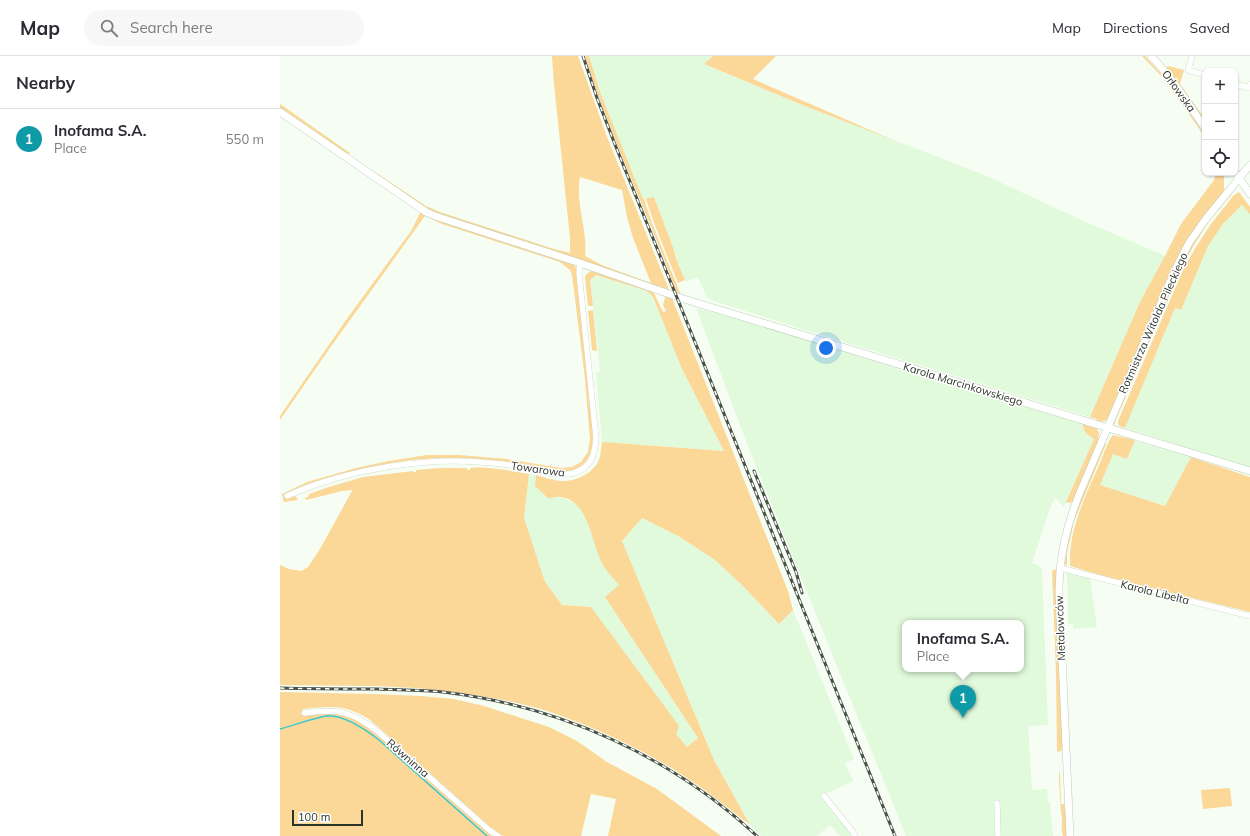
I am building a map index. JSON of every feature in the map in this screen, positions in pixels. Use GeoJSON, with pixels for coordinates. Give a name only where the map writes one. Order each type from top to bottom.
{"type":"FeatureCollection","features":[{"type":"Feature","properties":{"kind":"street","name":"Orłowska"},"geometry":{"type":"LineString","coordinates":[[1151,56],[1162,67],[1178,88],[1202,124]]}},
{"type":"Feature","properties":{"kind":"street"},"geometry":{"type":"LineString","coordinates":[[1192,56],[1188,70],[1202,74]]}},
{"type":"Feature","properties":{"kind":"street"},"geometry":{"type":"LineString","coordinates":[[1238,85],[1249,88],[1250,84]]}},
{"type":"Feature","properties":{"kind":"street","name":"Karola Marcinkowskiego"},"geometry":{"type":"LineString","coordinates":[[280,112],[426,212],[444,219],[580,263],[677,297],[1250,471]]}},
{"type":"Feature","properties":{"kind":"street","name":"Rotmistrza Witolda Pileckiego"},"geometry":{"type":"LineString","coordinates":[[1238,174],[1250,165]]}},
{"type":"Feature","properties":{"kind":"street","name":"Rotmistrza Witolda Pileckiego"},"geometry":{"type":"LineString","coordinates":[[1107,428],[1176,268],[1189,243],[1236,176]]}},
{"type":"Feature","properties":{"kind":"street"},"geometry":{"type":"LineString","coordinates":[[1238,176],[1250,194]]}},
{"type":"Feature","properties":{"kind":"street","name":"Towarowa"},"geometry":{"type":"LineString","coordinates":[[287,496],[316,485],[360,472],[402,464],[459,461],[491,463],[560,474],[570,474],[583,469],[589,464],[593,456],[596,438],[579,273],[580,263]]}},
{"type":"Feature","properties":{"kind":"street","name":"Metalowców"},"geometry":{"type":"LineString","coordinates":[[1070,836],[1059,599],[1060,568],[1065,538],[1074,508],[1107,428]]}},
{"type":"Feature","properties":{"kind":"street","name":"Karola Libelta"},"geometry":{"type":"LineString","coordinates":[[1060,568],[1250,616]]}},
{"type":"Feature","properties":{"kind":"street","name":"Równinna"},"geometry":{"type":"LineString","coordinates":[[304,713],[334,711],[346,713],[359,718],[388,741],[489,830],[498,836]]}},
{"type":"Feature","properties":{"kind":"street"},"geometry":{"type":"LineString","coordinates":[[824,796],[855,836]]}},
{"type":"Feature","properties":{"kind":"street"},"geometry":{"type":"LineString","coordinates":[[997,803],[998,836]]}},
{"type":"Feature","properties":{"kind":"shaded area"},"geometry":{"type":"Polygon","coordinates":[[[552,56],[578,56],[607,137],[670,292],[435,214],[374,174],[375,172],[426,206],[440,212],[570,253],[570,238],[552,56]],[[580,177],[579,197],[585,236],[585,256],[602,265],[651,283],[633,238],[622,190],[580,177]]]}},
{"type":"Feature","properties":{"kind":"shaded area"},"geometry":{"type":"Polygon","coordinates":[[[585,56],[589,56],[600,92],[644,199],[681,295],[677,294],[606,117],[585,56]]]}},
{"type":"Feature","properties":{"kind":"shaded area"},"geometry":{"type":"Polygon","coordinates":[[[589,56],[713,56],[705,65],[800,104],[982,174],[1086,222],[1166,256],[1140,302],[1090,417],[802,329],[707,298],[698,277],[686,282],[676,259],[654,197],[643,200],[600,92],[589,56]]]}},
{"type":"Feature","properties":{"kind":"shaded area"},"geometry":{"type":"Polygon","coordinates":[[[713,56],[776,56],[753,79],[893,140],[800,104],[704,64],[713,56]]]}},
{"type":"Feature","properties":{"kind":"shaded area"},"geometry":{"type":"Polygon","coordinates":[[[1142,56],[1145,56],[1169,83],[1202,133],[1164,79],[1142,56]]]}},
{"type":"Feature","properties":{"kind":"shaded area"},"geometry":{"type":"Polygon","coordinates":[[[1168,66],[1184,70],[1180,84],[1202,115],[1202,120],[1166,69],[1168,66]]]}},
{"type":"Feature","properties":{"kind":"shaded area"},"geometry":{"type":"Polygon","coordinates":[[[280,104],[350,153],[347,155],[280,109],[280,104]]]}},
{"type":"Feature","properties":{"kind":"shaded area"},"geometry":{"type":"Polygon","coordinates":[[[1215,176],[1224,176],[1225,190],[1171,271],[1108,418],[1100,422],[1097,421],[1097,419],[1090,417],[1140,302],[1181,224],[1214,180],[1215,176]]]}},
{"type":"Feature","properties":{"kind":"shaded area"},"geometry":{"type":"Polygon","coordinates":[[[1239,192],[1250,207],[1250,214],[1242,205],[1223,224],[1208,246],[1181,310],[1175,308],[1125,428],[1119,426],[1118,421],[1183,270],[1211,224],[1234,195],[1239,192]]]}},
{"type":"Feature","properties":{"kind":"shaded area"},"geometry":{"type":"Polygon","coordinates":[[[1229,193],[1231,195],[1209,221],[1180,270],[1115,425],[1113,423],[1178,269],[1191,244],[1229,193]]]}},
{"type":"Feature","properties":{"kind":"shaded area"},"geometry":{"type":"Polygon","coordinates":[[[654,197],[685,280],[678,283],[646,199],[654,197]]]}},
{"type":"Feature","properties":{"kind":"shaded area"},"geometry":{"type":"Polygon","coordinates":[[[1243,204],[1250,214],[1250,468],[1125,428],[1175,308],[1181,310],[1208,246],[1223,224],[1243,204]]]}},
{"type":"Feature","properties":{"kind":"shaded area"},"geometry":{"type":"Polygon","coordinates":[[[421,211],[573,263],[576,268],[593,431],[590,455],[578,468],[565,471],[547,470],[508,462],[478,459],[433,458],[403,461],[330,477],[300,487],[285,494],[295,496],[298,500],[284,502],[282,494],[307,482],[356,468],[389,461],[427,455],[459,455],[507,459],[561,468],[572,467],[581,462],[588,452],[590,439],[585,379],[572,275],[570,270],[560,262],[442,224],[425,216],[280,420],[280,416],[346,320],[411,231],[421,211]]]}},
{"type":"Feature","properties":{"kind":"shaded area"},"geometry":{"type":"Polygon","coordinates":[[[592,271],[653,291],[663,312],[666,311],[663,305],[665,297],[672,298],[788,591],[793,610],[779,624],[743,586],[715,560],[680,537],[642,518],[622,541],[714,760],[750,825],[693,782],[653,757],[604,733],[538,708],[490,698],[419,688],[280,685],[280,565],[289,569],[301,571],[308,567],[320,549],[352,491],[342,491],[306,500],[305,498],[308,497],[309,494],[363,477],[413,471],[416,472],[416,470],[441,468],[467,468],[467,470],[470,470],[470,468],[499,469],[529,474],[524,518],[545,582],[562,605],[591,607],[679,726],[676,734],[687,747],[698,738],[605,597],[619,585],[602,563],[588,524],[578,506],[570,500],[559,497],[548,498],[535,486],[536,475],[557,481],[566,481],[588,473],[599,460],[602,442],[724,451],[682,369],[653,297],[647,291],[596,275],[590,280],[593,306],[588,306],[585,276],[592,271]]]}},
{"type":"Feature","properties":{"kind":"shaded area"},"geometry":{"type":"Polygon","coordinates":[[[596,275],[647,291],[653,297],[682,369],[724,451],[602,442],[596,372],[600,372],[590,279],[596,275]]]}},
{"type":"Feature","properties":{"kind":"shaded area"},"geometry":{"type":"Polygon","coordinates":[[[696,308],[741,320],[927,378],[1083,424],[1083,428],[1094,439],[1064,507],[1055,498],[1050,508],[1032,563],[1038,565],[1042,570],[1048,725],[1028,726],[1032,790],[1047,789],[1048,802],[1050,802],[1053,836],[906,836],[749,449],[696,308]]]}},
{"type":"Feature","properties":{"kind":"shaded area"},"geometry":{"type":"Polygon","coordinates":[[[593,310],[597,351],[592,350],[588,311],[593,310]]]}},
{"type":"Feature","properties":{"kind":"shaded area"},"geometry":{"type":"Polygon","coordinates":[[[1083,424],[1097,429],[1099,433],[1098,442],[1074,501],[1070,503],[1066,502],[1094,439],[1085,431],[1083,424]]]}},
{"type":"Feature","properties":{"kind":"shaded area"},"geometry":{"type":"Polygon","coordinates":[[[1113,435],[1135,440],[1127,459],[1113,454],[1100,485],[1165,506],[1191,457],[1250,477],[1250,612],[1110,578],[1070,566],[1072,539],[1079,513],[1107,445],[1113,435]]]}},
{"type":"Feature","properties":{"kind":"shaded area"},"geometry":{"type":"Polygon","coordinates":[[[1134,441],[1191,457],[1166,506],[1100,485],[1113,454],[1128,458],[1134,441]]]}},
{"type":"Feature","properties":{"kind":"shaded area"},"geometry":{"type":"Polygon","coordinates":[[[1104,443],[1106,444],[1074,521],[1067,553],[1067,566],[1064,559],[1072,521],[1104,443]]]}},
{"type":"Feature","properties":{"kind":"shaded area"},"geometry":{"type":"Polygon","coordinates":[[[529,474],[536,475],[535,486],[579,506],[587,521],[602,563],[619,586],[605,597],[698,738],[688,747],[675,734],[591,607],[562,605],[545,582],[524,518],[529,474]]]}},
{"type":"Feature","properties":{"kind":"shaded area"},"geometry":{"type":"Polygon","coordinates":[[[642,518],[680,537],[715,560],[743,586],[779,624],[793,610],[854,759],[845,763],[853,781],[825,794],[826,795],[822,797],[828,807],[852,834],[850,836],[840,836],[830,825],[817,836],[761,836],[750,825],[714,760],[622,541],[642,518]]]}},
{"type":"Feature","properties":{"kind":"shaded area"},"geometry":{"type":"Polygon","coordinates":[[[1055,569],[1057,571],[1063,747],[1059,752],[1057,751],[1052,571],[1055,569]]]}},
{"type":"Feature","properties":{"kind":"shaded area"},"geometry":{"type":"Polygon","coordinates":[[[1067,573],[1090,578],[1097,627],[1073,629],[1073,624],[1068,624],[1067,573]]]}},
{"type":"Feature","properties":{"kind":"shaded area"},"geometry":{"type":"Polygon","coordinates":[[[280,692],[374,694],[454,699],[484,706],[549,727],[577,741],[607,762],[657,789],[721,836],[608,836],[616,799],[591,794],[581,836],[503,836],[489,826],[369,719],[345,708],[321,707],[303,709],[303,715],[331,713],[358,720],[404,757],[492,836],[280,836],[280,692]]]}},
{"type":"Feature","properties":{"kind":"shaded area"},"geometry":{"type":"Polygon","coordinates":[[[1059,772],[1061,804],[1064,804],[1066,817],[1066,836],[1063,836],[1062,832],[1059,772]]]}},
{"type":"Feature","properties":{"kind":"shaded area"},"geometry":{"type":"Polygon","coordinates":[[[1230,788],[1232,806],[1203,809],[1201,790],[1230,788]]]}},
{"type":"Feature","properties":{"kind":"waterway"},"geometry":{"type":"LineString","coordinates":[[280,729],[326,716],[333,716],[347,720],[379,740],[487,836]]}},
{"type":"Feature","properties":{"kind":"railway"},"geometry":{"type":"LineString","coordinates":[[583,56],[616,147],[895,836]]}},
{"type":"Feature","properties":{"kind":"railway"},"geometry":{"type":"LineString","coordinates":[[754,471],[796,572],[802,593]]}},
{"type":"Feature","properties":{"kind":"railway"},"geometry":{"type":"LineString","coordinates":[[280,688],[418,690],[443,692],[487,699],[529,709],[612,739],[651,759],[724,807],[757,836]]}},
{"type":"Feature","properties":{"kind":"place","name":"Inofama S.A."},"geometry":{"type":"Point","coordinates":[963,718]}}]}
